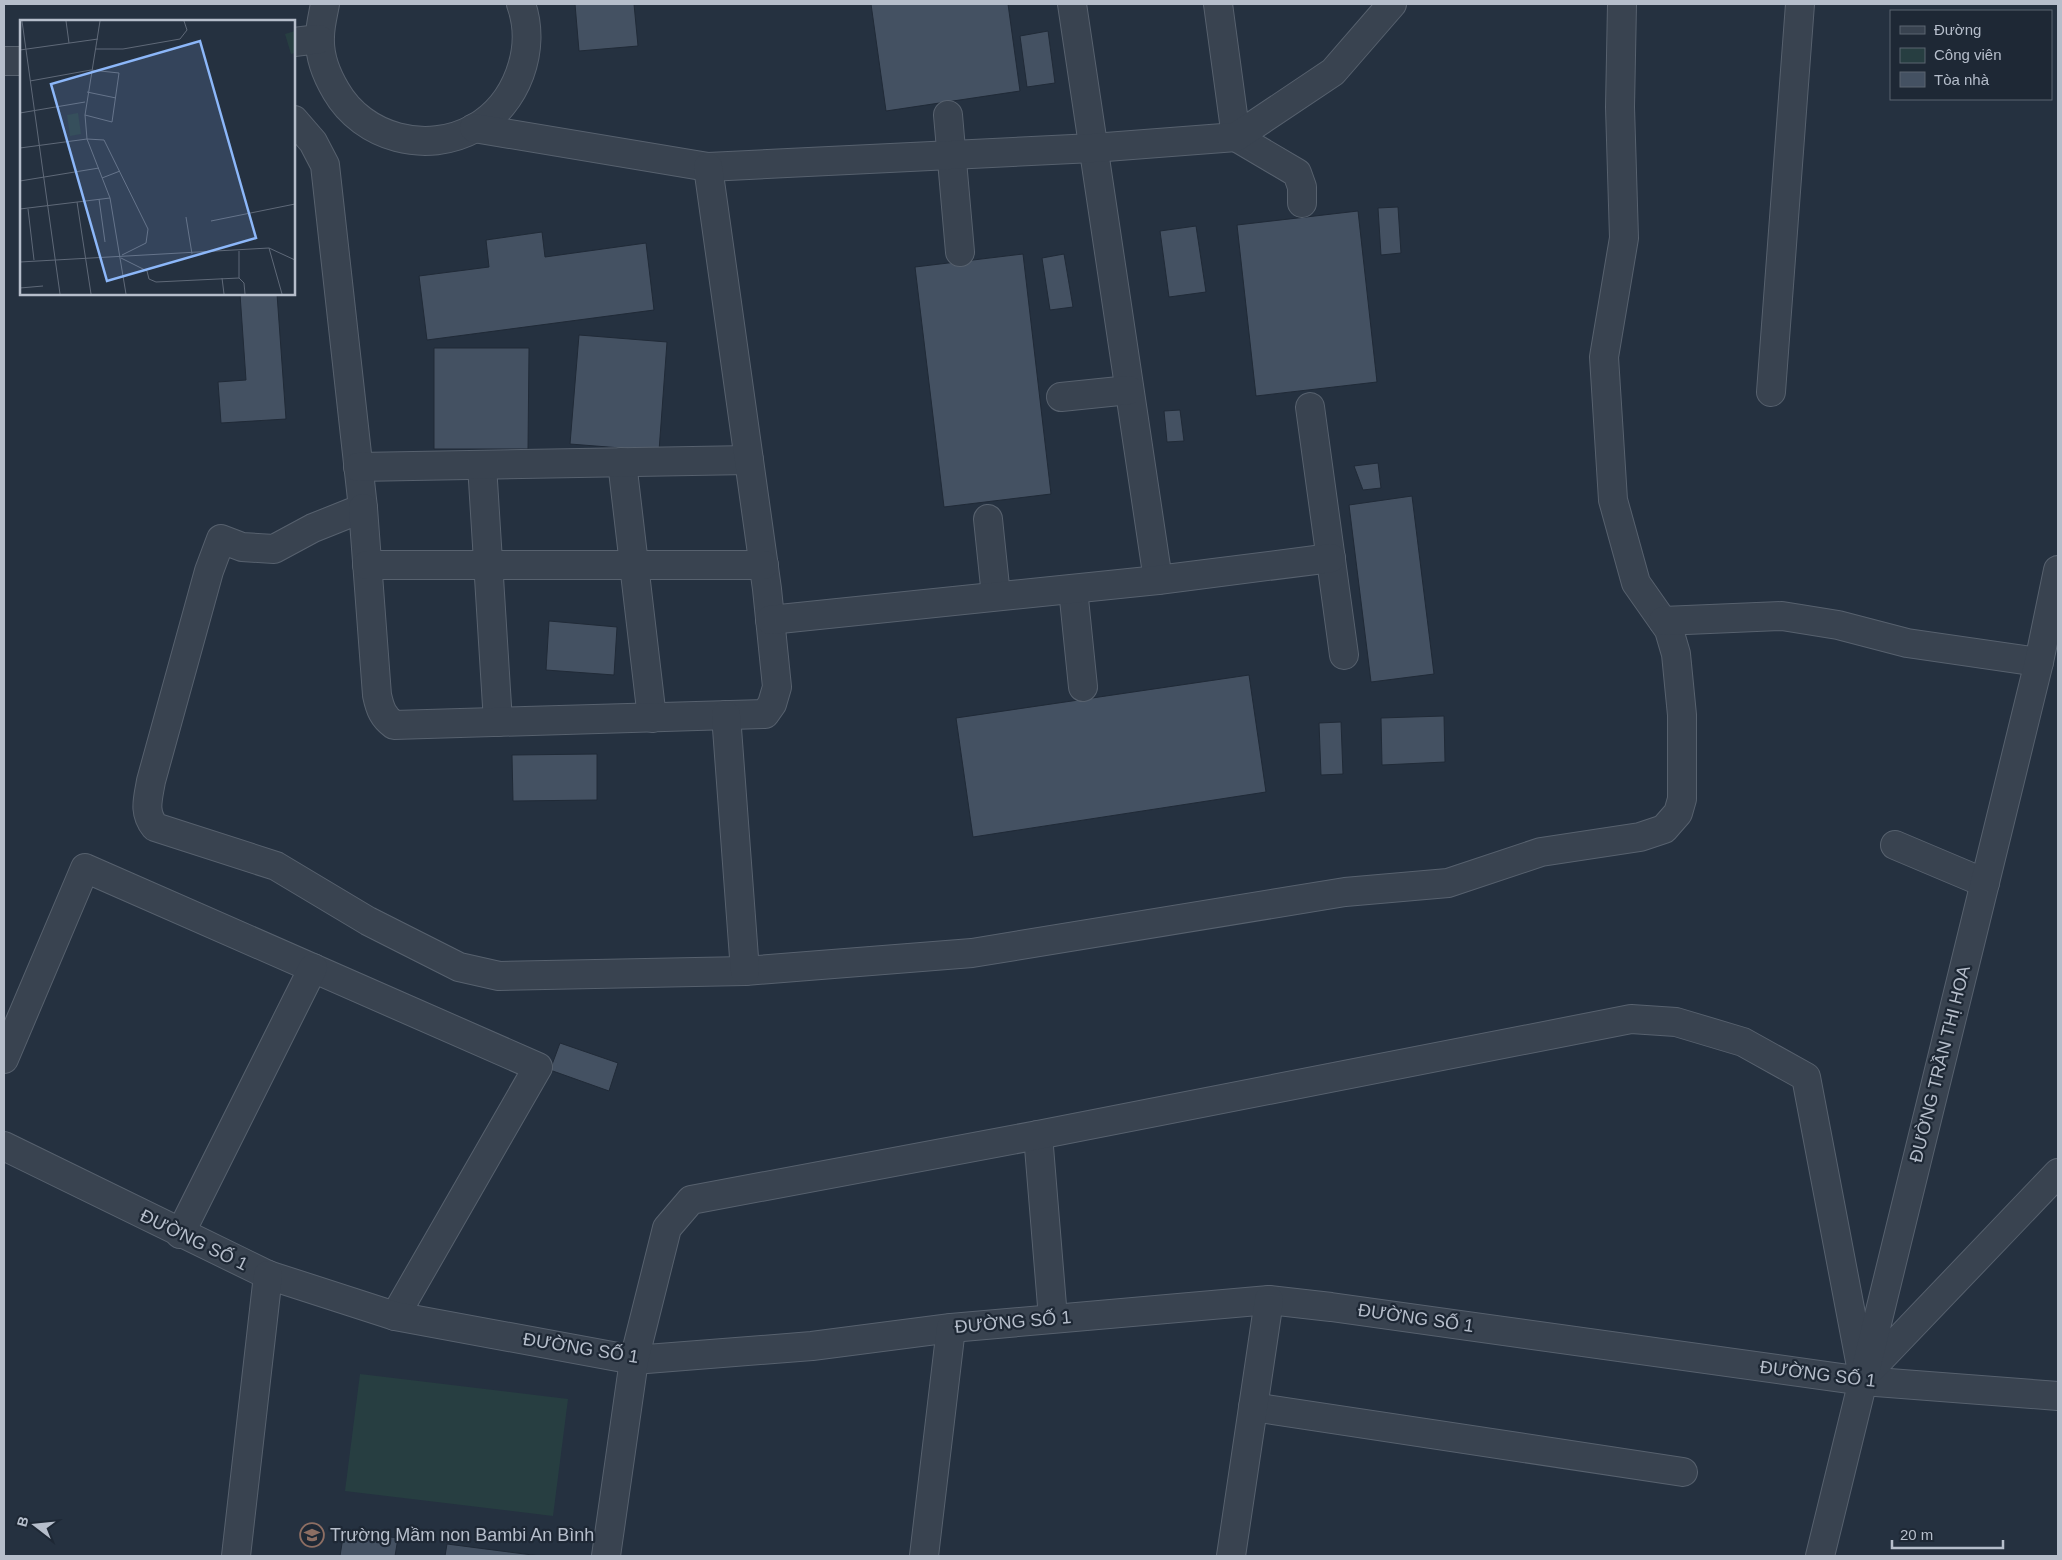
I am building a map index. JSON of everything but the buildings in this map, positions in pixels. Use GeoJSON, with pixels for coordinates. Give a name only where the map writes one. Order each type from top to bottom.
{"type":"FeatureCollection","features":[{"type":"Feature","properties":{"kind":"street"},"geometry":{"type":"LineString","coordinates":[[325,4],[306,40],[344,105],[372,128],[405,140],[441,140],[474,128],[500,108],[518,81],[527,50],[526,18],[521,4]]}},
{"type":"Feature","properties":{"kind":"street"},"geometry":{"type":"LineString","coordinates":[[1072,4],[1158,580]]}},
{"type":"Feature","properties":{"kind":"street"},"geometry":{"type":"LineString","coordinates":[[1218,4],[1236,137]]}},
{"type":"Feature","properties":{"kind":"street"},"geometry":{"type":"LineString","coordinates":[[474,128],[708,167],[1093,148],[1236,137],[1333,72],[1392,4]]}},
{"type":"Feature","properties":{"kind":"street"},"geometry":{"type":"LineString","coordinates":[[363,508],[313,528],[274,549],[242,547],[221,539],[209,572],[151,781],[147,805],[148,818],[155,827],[276,866],[368,921],[459,967],[499,976],[744,971],[972,953],[1345,892],[1448,883],[1541,852],[1640,837],[1664,829],[1678,814],[1682,799],[1682,715],[1676,654],[1669,630],[1636,583],[1613,500],[1604,357],[1624,238],[1620,107],[1622,4]]}},
{"type":"Feature","properties":{"kind":"street"},"geometry":{"type":"LineString","coordinates":[[1771,392],[1800,4]]}},
{"type":"Feature","properties":{"kind":"street"},"geometry":{"type":"LineString","coordinates":[[4,61],[20,61]]}},
{"type":"Feature","properties":{"kind":"street"},"geometry":{"type":"LineString","coordinates":[[948,115],[960,252]]}},
{"type":"Feature","properties":{"kind":"street"},"geometry":{"type":"LineString","coordinates":[[295,121],[313,142],[325,165],[363,508],[377,695],[380,709],[385,719],[394,725],[765,714],[772,704],[777,687],[764,565],[708,167]]}},
{"type":"Feature","properties":{"kind":"street"},"geometry":{"type":"LineString","coordinates":[[1236,137],[1297,173],[1302,188],[1302,203]]}},
{"type":"Feature","properties":{"kind":"street"},"geometry":{"type":"LineString","coordinates":[[1061,397],[1130,390]]}},
{"type":"Feature","properties":{"kind":"street"},"geometry":{"type":"LineString","coordinates":[[1310,407],[1344,655]]}},
{"type":"Feature","properties":{"kind":"street"},"geometry":{"type":"LineString","coordinates":[[358,467],[749,460]]}},
{"type":"Feature","properties":{"kind":"street"},"geometry":{"type":"LineString","coordinates":[[622,462],[652,718]]}},
{"type":"Feature","properties":{"kind":"street"},"geometry":{"type":"LineString","coordinates":[[482,465],[498,722]]}},
{"type":"Feature","properties":{"kind":"street"},"geometry":{"type":"LineString","coordinates":[[988,520],[996,596]]}},
{"type":"Feature","properties":{"kind":"street"},"geometry":{"type":"LineString","coordinates":[[770,620],[1158,580],[1331,558]]}},
{"type":"Feature","properties":{"kind":"street"},"geometry":{"type":"LineString","coordinates":[[367,565],[764,565]]}},
{"type":"Feature","properties":{"kind":"street","name":"ĐƯỜNG TRẦN THỊ HOA"},"geometry":{"type":"LineString","coordinates":[[1820,1556],[2039,662],[2058,570]]}},
{"type":"Feature","properties":{"kind":"street"},"geometry":{"type":"LineString","coordinates":[[1073,588],[1083,687]]}},
{"type":"Feature","properties":{"kind":"street"},"geometry":{"type":"LineString","coordinates":[[1663,621],[1782,616],[1838,625],[1907,643],[2039,662]]}},
{"type":"Feature","properties":{"kind":"street"},"geometry":{"type":"LineString","coordinates":[[726,715],[744,971]]}},
{"type":"Feature","properties":{"kind":"street"},"geometry":{"type":"LineString","coordinates":[[1894,846],[1985,883]]}},
{"type":"Feature","properties":{"kind":"street"},"geometry":{"type":"LineString","coordinates":[[4,1059],[86,868],[538,1067],[395,1316]]}},
{"type":"Feature","properties":{"kind":"street"},"geometry":{"type":"LineString","coordinates":[[180,1234],[313,968]]}},
{"type":"Feature","properties":{"kind":"street"},"geometry":{"type":"LineString","coordinates":[[606,1556],[634,1360],[667,1228],[691,1200],[1038,1135],[1631,1019],[1676,1022],[1743,1042],[1806,1077],[1863,1379]]}},
{"type":"Feature","properties":{"kind":"street"},"geometry":{"type":"LineString","coordinates":[[1038,1135],[1053,1318]]}},
{"type":"Feature","properties":{"kind":"street","name":"ĐƯỜNG SỐ 1"},"geometry":{"type":"LineString","coordinates":[[4,1146],[180,1234],[268,1275],[395,1316],[634,1360],[812,1346],[951,1328],[1269,1300],[1331,1306],[1863,1379],[2058,1396]]}},
{"type":"Feature","properties":{"kind":"street"},"geometry":{"type":"LineString","coordinates":[[1863,1379],[2058,1173]]}},
{"type":"Feature","properties":{"kind":"street"},"geometry":{"type":"LineString","coordinates":[[236,1556],[268,1275]]}},
{"type":"Feature","properties":{"kind":"street"},"geometry":{"type":"LineString","coordinates":[[1231,1556],[1269,1300]]}},
{"type":"Feature","properties":{"kind":"street"},"geometry":{"type":"LineString","coordinates":[[924,1556],[951,1328]]}},
{"type":"Feature","properties":{"kind":"street"},"geometry":{"type":"LineString","coordinates":[[1253,1407],[1683,1472]]}},
{"type":"Feature","properties":{"kind":"green space"},"geometry":{"type":"Polygon","coordinates":[[[360,1374],[568,1399],[553,1516],[345,1491],[360,1374]]]}},
{"type":"Feature","properties":{"kind":"place","name":"Trường Mầm non Bambi An Bình"},"geometry":{"type":"Point","coordinates":[312,1535]}}]}
